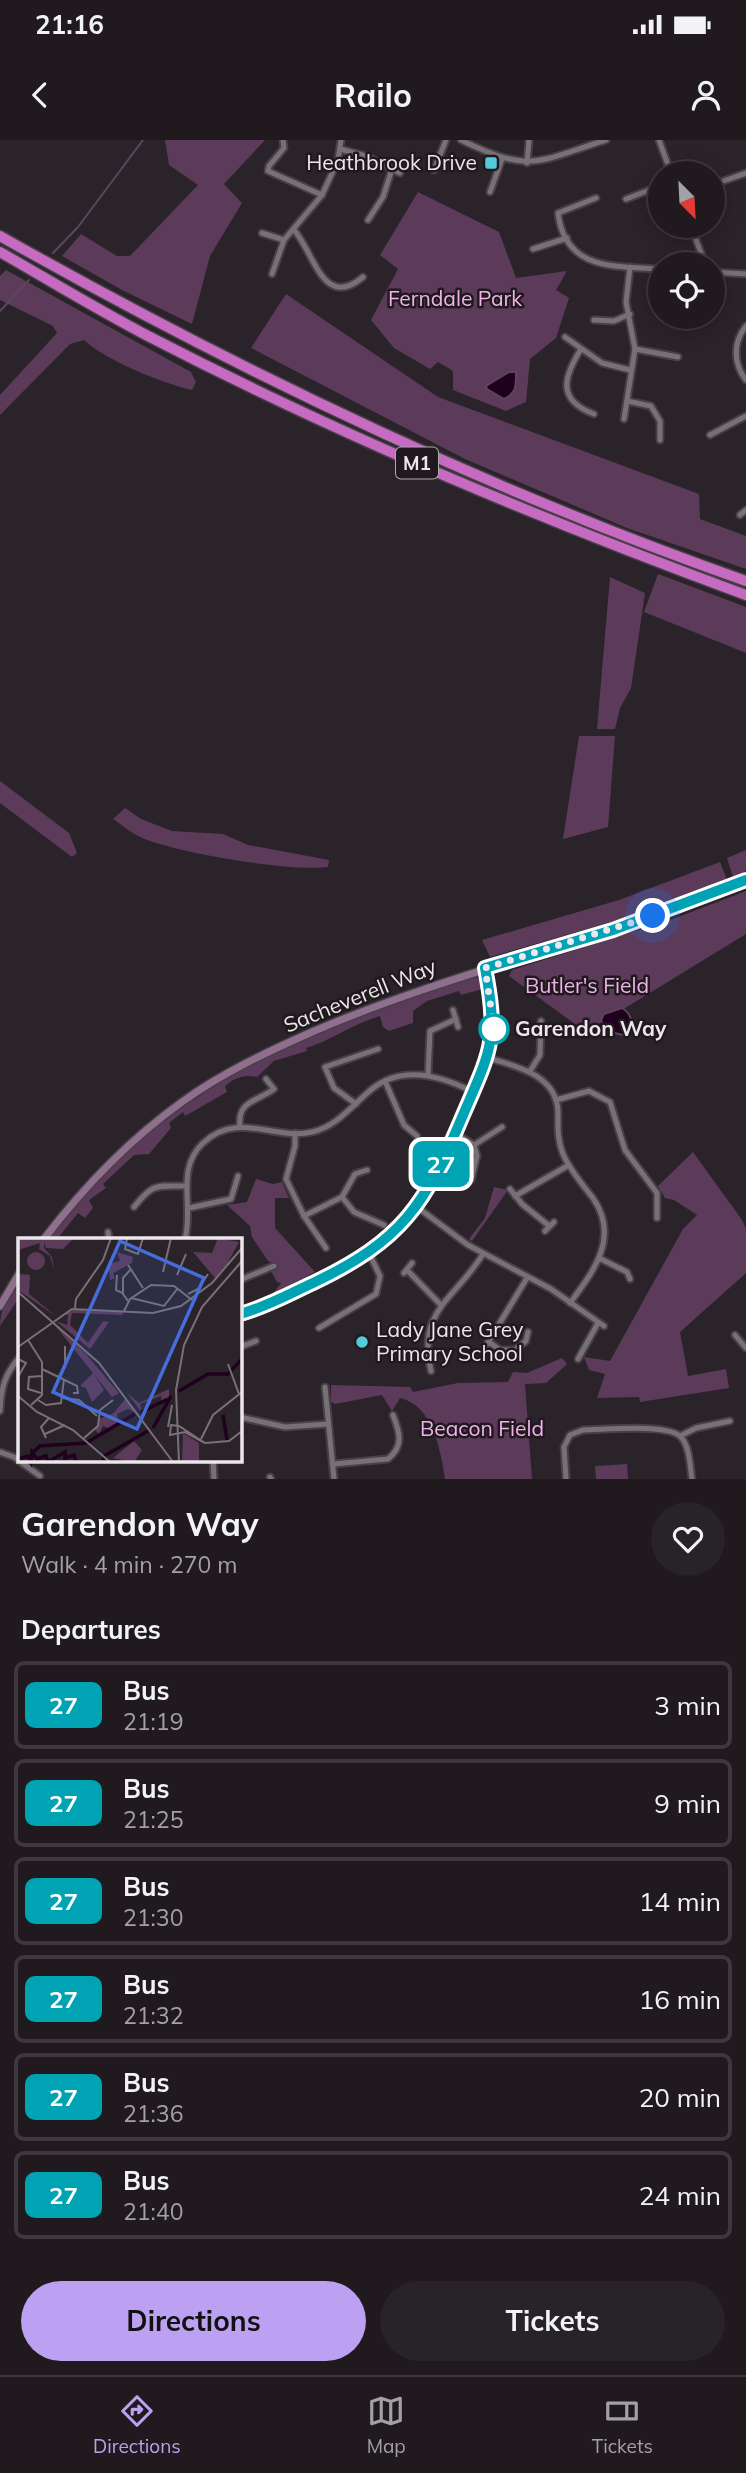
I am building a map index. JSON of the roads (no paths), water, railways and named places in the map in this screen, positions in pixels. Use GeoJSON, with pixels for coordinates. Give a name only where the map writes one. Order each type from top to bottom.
{"type":"FeatureCollection","features":[{"type":"Feature","properties":{"kind":"highway","name":"M1"},"geometry":{"type":"LineString","coordinates":[[0,236],[105,295],[416,448],[583,519],[746,581]]}},
{"type":"Feature","properties":{"kind":"highway","name":"M1"},"geometry":{"type":"LineString","coordinates":[[0,252],[146,335],[324,421],[475,489],[607,544],[746,595]]}},
{"type":"Feature","properties":{"kind":"street"},"geometry":{"type":"LineString","coordinates":[[283,140],[284,148],[268,166],[268,171],[322,195]]}},
{"type":"Feature","properties":{"kind":"street"},"geometry":{"type":"LineString","coordinates":[[272,274],[284,240],[322,195],[341,140]]}},
{"type":"Feature","properties":{"kind":"street"},"geometry":{"type":"LineString","coordinates":[[434,170],[446,140]]}},
{"type":"Feature","properties":{"kind":"street"},"geometry":{"type":"LineString","coordinates":[[461,140],[502,159],[527,163],[546,161],[588,143],[606,140]]}},
{"type":"Feature","properties":{"kind":"street"},"geometry":{"type":"LineString","coordinates":[[527,163],[529,140]]}},
{"type":"Feature","properties":{"kind":"street"},"geometry":{"type":"LineString","coordinates":[[659,140],[667,161]]}},
{"type":"Feature","properties":{"kind":"street"},"geometry":{"type":"LineString","coordinates":[[340,149],[366,156],[400,173]]}},
{"type":"Feature","properties":{"kind":"street"},"geometry":{"type":"LineString","coordinates":[[490,192],[502,159]]}},
{"type":"Feature","properties":{"kind":"street"},"geometry":{"type":"LineString","coordinates":[[368,220],[383,197],[392,169]]}},
{"type":"Feature","properties":{"kind":"street"},"geometry":{"type":"LineString","coordinates":[[725,180],[746,173]]}},
{"type":"Feature","properties":{"kind":"street"},"geometry":{"type":"LineString","coordinates":[[626,200],[648,191]]}},
{"type":"Feature","properties":{"kind":"street"},"geometry":{"type":"LineString","coordinates":[[596,198],[558,213],[573,248],[588,262],[648,268]]}},
{"type":"Feature","properties":{"kind":"street"},"geometry":{"type":"LineString","coordinates":[[294,229],[307,243],[318,273],[331,284],[342,288],[352,286],[363,277]]}},
{"type":"Feature","properties":{"kind":"street"},"geometry":{"type":"LineString","coordinates":[[262,233],[284,240]]}},
{"type":"Feature","properties":{"kind":"street"},"geometry":{"type":"LineString","coordinates":[[533,249],[567,238]]}},
{"type":"Feature","properties":{"kind":"street"},"geometry":{"type":"LineString","coordinates":[[624,419],[635,349],[626,302],[630,267]]}},
{"type":"Feature","properties":{"kind":"street"},"geometry":{"type":"LineString","coordinates":[[725,273],[746,274]]}},
{"type":"Feature","properties":{"kind":"street"},"geometry":{"type":"LineString","coordinates":[[594,320],[614,321],[629,314]]}},
{"type":"Feature","properties":{"kind":"street"},"geometry":{"type":"LineString","coordinates":[[746,326],[736,346],[736,359],[746,380]]}},
{"type":"Feature","properties":{"kind":"street"},"geometry":{"type":"LineString","coordinates":[[565,337],[602,363],[630,370]]}},
{"type":"Feature","properties":{"kind":"street"},"geometry":{"type":"LineString","coordinates":[[581,349],[569,368],[568,397],[575,407],[594,414]]}},
{"type":"Feature","properties":{"kind":"street"},"geometry":{"type":"LineString","coordinates":[[635,349],[678,357]]}},
{"type":"Feature","properties":{"kind":"street"},"geometry":{"type":"LineString","coordinates":[[627,401],[651,406],[660,421],[660,440]]}},
{"type":"Feature","properties":{"kind":"street"},"geometry":{"type":"LineString","coordinates":[[710,435],[746,416]]}},
{"type":"Feature","properties":{"kind":"street"},"geometry":{"type":"LineString","coordinates":[[740,515],[746,510]]}},
{"type":"Feature","properties":{"kind":"street","name":"Sacheverell Way"},"geometry":{"type":"LineString","coordinates":[[45,1238],[76,1199],[127,1147],[181,1102],[222,1076],[352,1014],[485,968],[631,924],[746,880]]}},
{"type":"Feature","properties":{"kind":"street"},"geometry":{"type":"LineString","coordinates":[[242,1313],[278,1300],[369,1253],[390,1237],[417,1207],[455,1133],[488,1058],[494,1017],[485,968]]}},
{"type":"Feature","properties":{"kind":"street"},"geometry":{"type":"LineString","coordinates":[[453,1010],[458,1027]]}},
{"type":"Feature","properties":{"kind":"street"},"geometry":{"type":"LineString","coordinates":[[428,1074],[430,1031],[456,1019]]}},
{"type":"Feature","properties":{"kind":"street"},"geometry":{"type":"LineString","coordinates":[[530,1071],[540,1055],[541,1021]]}},
{"type":"Feature","properties":{"kind":"street"},"geometry":{"type":"LineString","coordinates":[[532,1031],[541,1031]]}},
{"type":"Feature","properties":{"kind":"street"},"geometry":{"type":"LineString","coordinates":[[356,1104],[334,1087],[325,1067],[378,1049]]}},
{"type":"Feature","properties":{"kind":"street"},"geometry":{"type":"LineString","coordinates":[[488,1058],[530,1071],[543,1080],[556,1100],[558,1141],[569,1165],[600,1212],[604,1231],[601,1259],[570,1303]]}},
{"type":"Feature","properties":{"kind":"street"},"geometry":{"type":"LineString","coordinates":[[185,1238],[189,1208],[185,1186],[190,1163],[203,1143],[218,1133],[240,1127],[260,1126],[295,1133],[326,1127],[385,1081],[428,1074],[473,1092]]}},
{"type":"Feature","properties":{"kind":"street"},"geometry":{"type":"LineString","coordinates":[[240,1127],[238,1115],[242,1107],[274,1089],[266,1079]]}},
{"type":"Feature","properties":{"kind":"street"},"geometry":{"type":"LineString","coordinates":[[385,1081],[401,1127],[417,1136]]}},
{"type":"Feature","properties":{"kind":"street"},"geometry":{"type":"LineString","coordinates":[[556,1100],[589,1091],[610,1102],[625,1150],[653,1186],[659,1205],[657,1218]]}},
{"type":"Feature","properties":{"kind":"street"},"geometry":{"type":"LineString","coordinates":[[474,1145],[502,1127]]}},
{"type":"Feature","properties":{"kind":"street"},"geometry":{"type":"LineString","coordinates":[[295,1133],[295,1146],[286,1179],[304,1216],[326,1248]]}},
{"type":"Feature","properties":{"kind":"street"},"geometry":{"type":"LineString","coordinates":[[455,1133],[470,1139],[477,1150],[471,1180]]}},
{"type":"Feature","properties":{"kind":"street"},"geometry":{"type":"LineString","coordinates":[[465,1162],[475,1165]]}},
{"type":"Feature","properties":{"kind":"street"},"geometry":{"type":"LineString","coordinates":[[350,1165],[355,1174]]}},
{"type":"Feature","properties":{"kind":"street"},"geometry":{"type":"LineString","coordinates":[[515,1196],[569,1165]]}},
{"type":"Feature","properties":{"kind":"street"},"geometry":{"type":"LineString","coordinates":[[304,1216],[342,1197],[355,1174],[367,1170]]}},
{"type":"Feature","properties":{"kind":"street"},"geometry":{"type":"LineString","coordinates":[[189,1208],[231,1199],[237,1189],[238,1177]]}},
{"type":"Feature","properties":{"kind":"street"},"geometry":{"type":"LineString","coordinates":[[134,1207],[156,1186],[185,1186]]}},
{"type":"Feature","properties":{"kind":"street"},"geometry":{"type":"LineString","coordinates":[[510,1189],[549,1226]]}},
{"type":"Feature","properties":{"kind":"street"},"geometry":{"type":"LineString","coordinates":[[342,1197],[354,1212],[384,1225]]}},
{"type":"Feature","properties":{"kind":"street"},"geometry":{"type":"LineString","coordinates":[[139,1201],[146,1207]]}},
{"type":"Feature","properties":{"kind":"street"},"geometry":{"type":"LineString","coordinates":[[659,1205],[668,1205]]}},
{"type":"Feature","properties":{"kind":"street"},"geometry":{"type":"LineString","coordinates":[[417,1207],[483,1254],[551,1289],[601,1325],[578,1359]]}},
{"type":"Feature","properties":{"kind":"street"},"geometry":{"type":"LineString","coordinates":[[377,1222],[381,1215]]}},
{"type":"Feature","properties":{"kind":"street"},"geometry":{"type":"LineString","coordinates":[[108,1232],[109,1238]]}},
{"type":"Feature","properties":{"kind":"street"},"geometry":{"type":"LineString","coordinates":[[319,1238],[325,1234]]}},
{"type":"Feature","properties":{"kind":"street"},"geometry":{"type":"LineString","coordinates":[[319,1328],[376,1294],[380,1276],[369,1253]]}},
{"type":"Feature","properties":{"kind":"street"},"geometry":{"type":"LineString","coordinates":[[431,1371],[427,1336],[433,1317],[468,1278],[483,1254]]}},
{"type":"Feature","properties":{"kind":"street"},"geometry":{"type":"LineString","coordinates":[[601,1259],[630,1270],[630,1279]]}},
{"type":"Feature","properties":{"kind":"street"},"geometry":{"type":"LineString","coordinates":[[242,1279],[271,1267],[264,1260]]}},
{"type":"Feature","properties":{"kind":"street"},"geometry":{"type":"LineString","coordinates":[[412,1263],[405,1272],[441,1305]]}},
{"type":"Feature","properties":{"kind":"street"},"geometry":{"type":"LineString","coordinates":[[0,1306],[18,1277]]}},
{"type":"Feature","properties":{"kind":"street"},"geometry":{"type":"LineString","coordinates":[[484,1349],[527,1278]]}},
{"type":"Feature","properties":{"kind":"street"},"geometry":{"type":"LineString","coordinates":[[489,1342],[509,1351],[526,1341],[528,1332]]}},
{"type":"Feature","properties":{"kind":"street"},"geometry":{"type":"LineString","coordinates":[[735,1335],[746,1349]]}},
{"type":"Feature","properties":{"kind":"street"},"geometry":{"type":"LineString","coordinates":[[242,1346],[256,1341]]}},
{"type":"Feature","properties":{"kind":"street"},"geometry":{"type":"LineString","coordinates":[[526,1341],[534,1345]]}},
{"type":"Feature","properties":{"kind":"street"},"geometry":{"type":"LineString","coordinates":[[0,1411],[0,1389],[18,1359]]}},
{"type":"Feature","properties":{"kind":"street"},"geometry":{"type":"LineString","coordinates":[[422,1365],[430,1363]]}},
{"type":"Feature","properties":{"kind":"street"},"geometry":{"type":"LineString","coordinates":[[325,1387],[334,1479]]}},
{"type":"Feature","properties":{"kind":"street"},"geometry":{"type":"LineString","coordinates":[[326,1408],[335,1407]]}},
{"type":"Feature","properties":{"kind":"street"},"geometry":{"type":"LineString","coordinates":[[333,1464],[388,1459],[399,1446],[397,1424],[393,1415]]}},
{"type":"Feature","properties":{"kind":"street"},"geometry":{"type":"LineString","coordinates":[[242,1417],[285,1427],[328,1424]]}},
{"type":"Feature","properties":{"kind":"street"},"geometry":{"type":"LineString","coordinates":[[397,1424],[406,1421]]}},
{"type":"Feature","properties":{"kind":"street"},"geometry":{"type":"LineString","coordinates":[[680,1436],[696,1428],[730,1421]]}},
{"type":"Feature","properties":{"kind":"street"},"geometry":{"type":"LineString","coordinates":[[566,1479],[564,1447],[570,1435],[583,1430],[666,1429],[680,1436],[692,1479]]}},
{"type":"Feature","properties":{"kind":"street"},"geometry":{"type":"LineString","coordinates":[[0,1452],[18,1460]]}},
{"type":"Feature","properties":{"kind":"street"},"geometry":{"type":"LineString","coordinates":[[20,1462],[40,1476]]}},
{"type":"Feature","properties":{"kind":"street"},"geometry":{"type":"LineString","coordinates":[[31,1471],[36,1463]]}},
{"type":"Feature","properties":{"kind":"waterway"},"geometry":{"type":"LineString","coordinates":[[53,253],[78,227],[143,140]]}},
{"type":"Feature","properties":{"kind":"waterway"},"geometry":{"type":"LineString","coordinates":[[0,311],[29,280]]}},
{"type":"Feature","properties":{"kind":"place","name":"Heathbrook Drive"},"geometry":{"type":"Point","coordinates":[491,163]}},
{"type":"Feature","properties":{"kind":"place","name":"Garendon Way"},"geometry":{"type":"Point","coordinates":[494,1029]}},
{"type":"Feature","properties":{"kind":"place","name":"Lady Jane Grey Primary School"},"geometry":{"type":"Point","coordinates":[362,1342]}},
{"type":"Feature","properties":{"kind":"park label","name":"Ferndale Park"},"geometry":{"type":"Point","coordinates":[455,299]}},
{"type":"Feature","properties":{"kind":"park label","name":"Butler's Field"},"geometry":{"type":"Point","coordinates":[587,986]}},
{"type":"Feature","properties":{"kind":"park label","name":"Beacon Field"},"geometry":{"type":"Point","coordinates":[482,1429]}}]}
